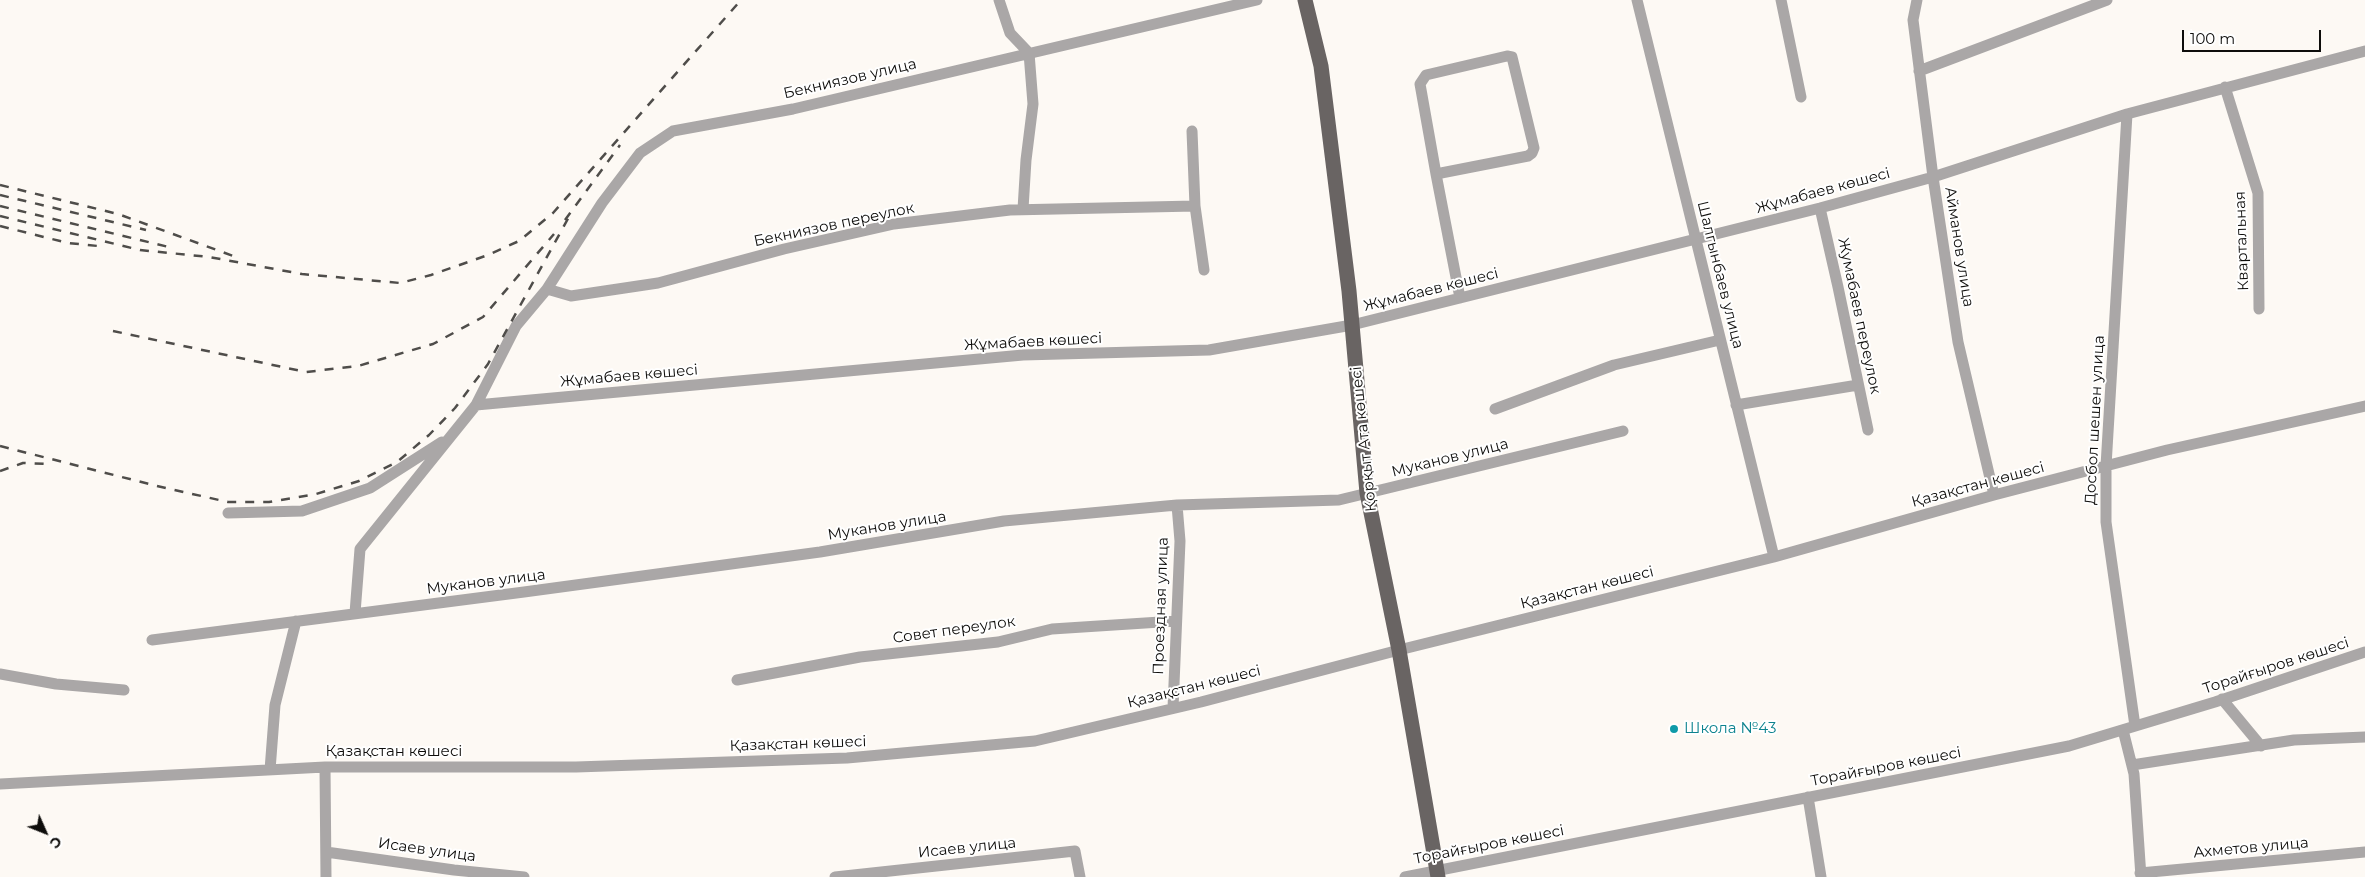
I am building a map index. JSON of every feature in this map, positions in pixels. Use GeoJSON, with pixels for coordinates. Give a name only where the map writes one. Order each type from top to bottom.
{"type":"FeatureCollection","features":[{"type":"Feature","properties":{"kind":"main road","name":"Қорқыт Ата көшесі"},"geometry":{"type":"LineString","coordinates":[[1304,0],[1321,66],[1352,326],[1367,493],[1399,650],[1437,874]]}},
{"type":"Feature","properties":{"kind":"street"},"geometry":{"type":"LineString","coordinates":[[999,0],[1010,33],[1029,53],[1033,104],[1026,160],[1024,209]]}},
{"type":"Feature","properties":{"kind":"street","name":"Бекниязов улица"},"geometry":{"type":"LineString","coordinates":[[355,613],[360,549],[476,405],[516,326],[547,289],[602,203],[640,153],[673,131],[793,108],[1257,0]]}},
{"type":"Feature","properties":{"kind":"street","name":"Шалгынбаев улица"},"geometry":{"type":"LineString","coordinates":[[1637,0],[1774,557]]}},
{"type":"Feature","properties":{"kind":"street"},"geometry":{"type":"LineString","coordinates":[[1782,0],[1801,97]]}},
{"type":"Feature","properties":{"kind":"street","name":"Айманов улица"},"geometry":{"type":"LineString","coordinates":[[1918,0],[1913,20],[1933,177],[1958,342],[1994,495]]}},
{"type":"Feature","properties":{"kind":"street"},"geometry":{"type":"LineString","coordinates":[[1919,71],[2108,0]]}},
{"type":"Feature","properties":{"kind":"street","name":"Жұмабаев көшесі"},"geometry":{"type":"LineString","coordinates":[[476,405],[1023,355],[1209,350],[1352,326],[1820,208],[1933,177],[2127,114],[2365,51]]}},
{"type":"Feature","properties":{"kind":"street"},"geometry":{"type":"LineString","coordinates":[[1436,174],[1528,156],[1532,153],[1534,148],[1512,58],[1506,56],[1426,75],[1420,84],[1436,174],[1460,298]]}},
{"type":"Feature","properties":{"kind":"street","name":"Квартальная"},"geometry":{"type":"LineString","coordinates":[[2225,87],[2258,193],[2260,309]]}},
{"type":"Feature","properties":{"kind":"street","name":"Досбол шешен улица"},"geometry":{"type":"LineString","coordinates":[[2127,114],[2106,466],[2106,522],[2135,726]]}},
{"type":"Feature","properties":{"kind":"street"},"geometry":{"type":"LineString","coordinates":[[1192,131],[1196,206],[1204,270]]}},
{"type":"Feature","properties":{"kind":"street","name":"Бекниязов переулок"},"geometry":{"type":"LineString","coordinates":[[547,289],[571,296],[658,283],[784,249],[894,224],[1024,209],[1196,206]]}},
{"type":"Feature","properties":{"kind":"street","name":"Жумабаев переулок"},"geometry":{"type":"LineString","coordinates":[[1820,208],[1868,430]]}},
{"type":"Feature","properties":{"kind":"street"},"geometry":{"type":"LineString","coordinates":[[1495,409],[1614,365],[1720,340]]}},
{"type":"Feature","properties":{"kind":"street"},"geometry":{"type":"LineString","coordinates":[[1736,405],[1858,385]]}},
{"type":"Feature","properties":{"kind":"street","name":"Қазақстан көшесі"},"geometry":{"type":"LineString","coordinates":[[0,784],[325,767],[576,767],[847,758],[1035,741],[1774,557],[1994,495],[2168,450],[2365,406]]}},
{"type":"Feature","properties":{"kind":"street","name":"Муканов улица"},"geometry":{"type":"LineString","coordinates":[[152,640],[820,552],[1004,521],[1177,504],[1339,500],[1623,431]]}},
{"type":"Feature","properties":{"kind":"street"},"geometry":{"type":"LineString","coordinates":[[228,512],[302,512],[370,488],[452,435]]}},
{"type":"Feature","properties":{"kind":"street","name":"Проездная улица"},"geometry":{"type":"LineString","coordinates":[[1173,708],[1180,541],[1177,504]]}},
{"type":"Feature","properties":{"kind":"street"},"geometry":{"type":"LineString","coordinates":[[270,770],[275,705],[296,621]]}},
{"type":"Feature","properties":{"kind":"street","name":"Совет переулок"},"geometry":{"type":"LineString","coordinates":[[737,680],[860,658],[998,642],[1052,629],[1176,621]]}},
{"type":"Feature","properties":{"kind":"street","name":"Торайғыров көшесі"},"geometry":{"type":"LineString","coordinates":[[1405,877],[1437,874],[1808,797],[2068,746],[2222,700],[2365,652]]}},
{"type":"Feature","properties":{"kind":"street"},"geometry":{"type":"LineString","coordinates":[[0,674],[56,684],[124,690]]}},
{"type":"Feature","properties":{"kind":"street"},"geometry":{"type":"LineString","coordinates":[[2222,700],[2261,746]]}},
{"type":"Feature","properties":{"kind":"street"},"geometry":{"type":"LineString","coordinates":[[2123,730],[2134,774],[2141,875]]}},
{"type":"Feature","properties":{"kind":"street"},"geometry":{"type":"LineString","coordinates":[[2132,765],[2294,740],[2365,737]]}},
{"type":"Feature","properties":{"kind":"street"},"geometry":{"type":"LineString","coordinates":[[325,767],[326,877]]}},
{"type":"Feature","properties":{"kind":"street"},"geometry":{"type":"LineString","coordinates":[[1808,797],[1821,877]]}},
{"type":"Feature","properties":{"kind":"street","name":"Исаев улица"},"geometry":{"type":"LineString","coordinates":[[835,877],[1075,851],[1080,877]]}},
{"type":"Feature","properties":{"kind":"street","name":"Исаев улица"},"geometry":{"type":"LineString","coordinates":[[326,852],[454,870],[524,877]]}},
{"type":"Feature","properties":{"kind":"street","name":"Ахметов улица"},"geometry":{"type":"LineString","coordinates":[[2141,875],[2365,852]]}},
{"type":"Feature","properties":{"kind":"railway"},"geometry":{"type":"LineString","coordinates":[[0,216],[140,250],[209,257],[302,274],[400,283],[431,275],[488,255],[519,241],[553,213],[741,0]]}},
{"type":"Feature","properties":{"kind":"railway"},"geometry":{"type":"LineString","coordinates":[[565,220],[620,145]]}},
{"type":"Feature","properties":{"kind":"railway"},"geometry":{"type":"LineString","coordinates":[[0,185],[118,214],[236,257]]}},
{"type":"Feature","properties":{"kind":"railway"},"geometry":{"type":"LineString","coordinates":[[0,195],[146,230]]}},
{"type":"Feature","properties":{"kind":"railway"},"geometry":{"type":"LineString","coordinates":[[0,206],[173,248]]}},
{"type":"Feature","properties":{"kind":"railway"},"geometry":{"type":"LineString","coordinates":[[0,446],[228,502],[269,502],[316,494],[359,481],[397,462],[429,435],[455,408],[488,364],[570,215]]}},
{"type":"Feature","properties":{"kind":"railway"},"geometry":{"type":"LineString","coordinates":[[0,226],[68,243],[98,246]]}},
{"type":"Feature","properties":{"kind":"railway"},"geometry":{"type":"LineString","coordinates":[[113,331],[306,372],[358,366],[433,344],[483,317],[554,234]]}},
{"type":"Feature","properties":{"kind":"railway"},"geometry":{"type":"LineString","coordinates":[[0,471],[23,463],[48,464]]}},
{"type":"Feature","properties":{"kind":"place","name":"Школа №43"},"geometry":{"type":"Point","coordinates":[1674,729]}}]}
